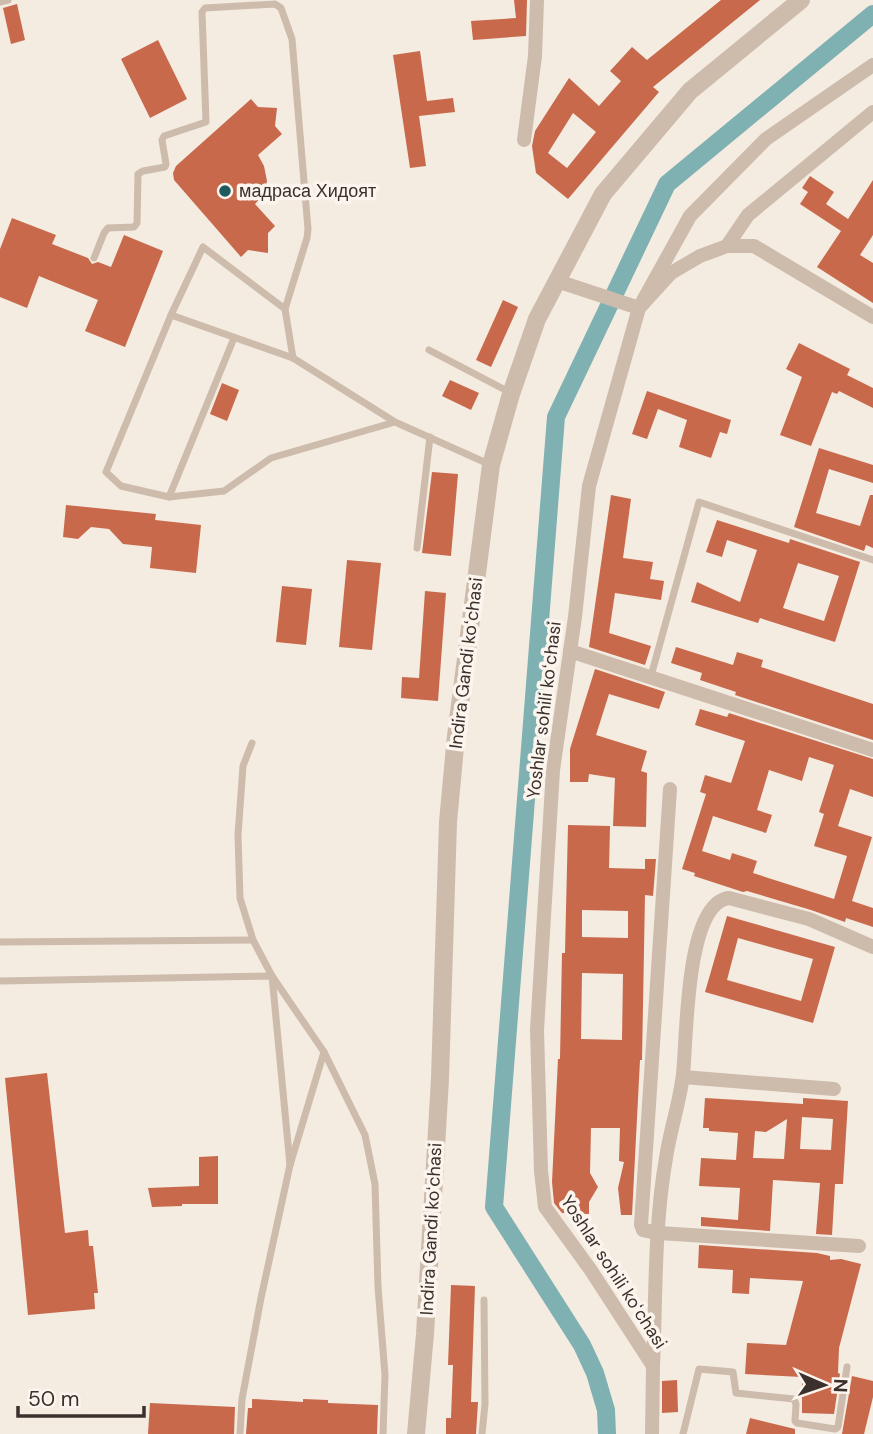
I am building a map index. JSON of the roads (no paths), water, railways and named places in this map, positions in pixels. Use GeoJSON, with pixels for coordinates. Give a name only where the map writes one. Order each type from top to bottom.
{"type":"FeatureCollection","features":[{"type":"Feature","properties":{"kind":"street"},"geometry":{"type":"LineString","coordinates":[[524,140],[535,56],[537,0]]}},
{"type":"Feature","properties":{"kind":"street","name":"Indira Gandi koʻchasi"},"geometry":{"type":"LineString","coordinates":[[415,1434],[425,1334],[439,1092],[448,822],[456,736],[492,465],[537,319],[603,194],[690,91],[802,0]]}},
{"type":"Feature","properties":{"kind":"street","name":"Yoshlar sohili koʻchasi"},"geometry":{"type":"LineString","coordinates":[[653,1434],[653,1366],[590,1269],[545,1207],[542,1189],[537,1030],[553,770],[589,486],[639,308],[690,216],[766,139],[873,65]]}},
{"type":"Feature","properties":{"kind":"street"},"geometry":{"type":"LineString","coordinates":[[727,246],[748,215],[873,112]]}},
{"type":"Feature","properties":{"kind":"street"},"geometry":{"type":"LineString","coordinates":[[557,281],[639,308],[671,273],[700,256],[727,246],[754,246],[873,317]]}},
{"type":"Feature","properties":{"kind":"street"},"geometry":{"type":"LineString","coordinates":[[570,651],[873,750]]}},
{"type":"Feature","properties":{"kind":"street"},"geometry":{"type":"LineString","coordinates":[[670,789],[641,1225],[643,1230],[859,1246]]}},
{"type":"Feature","properties":{"kind":"street"},"geometry":{"type":"LineString","coordinates":[[653,1366],[659,1233],[666,1159],[683,1077],[691,966],[707,913],[721,899],[729,898],[809,919],[873,947]]}},
{"type":"Feature","properties":{"kind":"street"},"geometry":{"type":"LineString","coordinates":[[683,1077],[834,1089]]}},
{"type":"Feature","properties":{"kind":"lane"},"geometry":{"type":"LineString","coordinates":[[0,2],[8,0]]}},
{"type":"Feature","properties":{"kind":"lane"},"geometry":{"type":"LineString","coordinates":[[94,258],[103,233],[108,228],[134,227],[137,223],[138,174],[165,167],[162,140],[164,136],[206,122],[202,12],[205,8],[275,4],[281,8],[292,39],[308,229],[285,309],[293,358]]}},
{"type":"Feature","properties":{"kind":"lane"},"geometry":{"type":"LineString","coordinates":[[285,309],[203,247],[171,315],[106,472],[121,486],[169,497],[224,491],[271,458],[395,422]]}},
{"type":"Feature","properties":{"kind":"lane"},"geometry":{"type":"LineString","coordinates":[[171,315],[293,358],[395,422],[492,465]]}},
{"type":"Feature","properties":{"kind":"lane"},"geometry":{"type":"LineString","coordinates":[[169,497],[234,338]]}},
{"type":"Feature","properties":{"kind":"lane"},"geometry":{"type":"LineString","coordinates":[[429,350],[512,394]]}},
{"type":"Feature","properties":{"kind":"lane"},"geometry":{"type":"LineString","coordinates":[[417,548],[430,437]]}},
{"type":"Feature","properties":{"kind":"lane"},"geometry":{"type":"LineString","coordinates":[[651,676],[699,502],[873,560]]}},
{"type":"Feature","properties":{"kind":"lane"},"geometry":{"type":"LineString","coordinates":[[252,743],[243,766],[238,835],[240,898],[253,940],[272,976],[324,1052],[365,1135],[375,1184],[378,1287],[385,1375],[383,1434]]}},
{"type":"Feature","properties":{"kind":"lane"},"geometry":{"type":"LineString","coordinates":[[0,942],[253,940]]}},
{"type":"Feature","properties":{"kind":"lane"},"geometry":{"type":"LineString","coordinates":[[0,981],[272,976]]}},
{"type":"Feature","properties":{"kind":"lane"},"geometry":{"type":"LineString","coordinates":[[272,976],[290,1165]]}},
{"type":"Feature","properties":{"kind":"lane"},"geometry":{"type":"LineString","coordinates":[[240,1434],[242,1399],[290,1165],[324,1052]]}},
{"type":"Feature","properties":{"kind":"lane"},"geometry":{"type":"LineString","coordinates":[[482,1434],[485,1404],[484,1300]]}},
{"type":"Feature","properties":{"kind":"lane"},"geometry":{"type":"LineString","coordinates":[[683,1434],[699,1369],[733,1372],[736,1392],[794,1399],[797,1423],[835,1429],[838,1427],[847,1367]]}},
{"type":"Feature","properties":{"kind":"waterway"},"geometry":{"type":"LineString","coordinates":[[607,1434],[606,1410],[595,1373],[582,1345],[494,1207],[556,417],[667,184],[873,14]]}},
{"type":"Feature","properties":{"kind":"place","name":"мадраса Хидоят"},"geometry":{"type":"Point","coordinates":[225,191]}}]}
